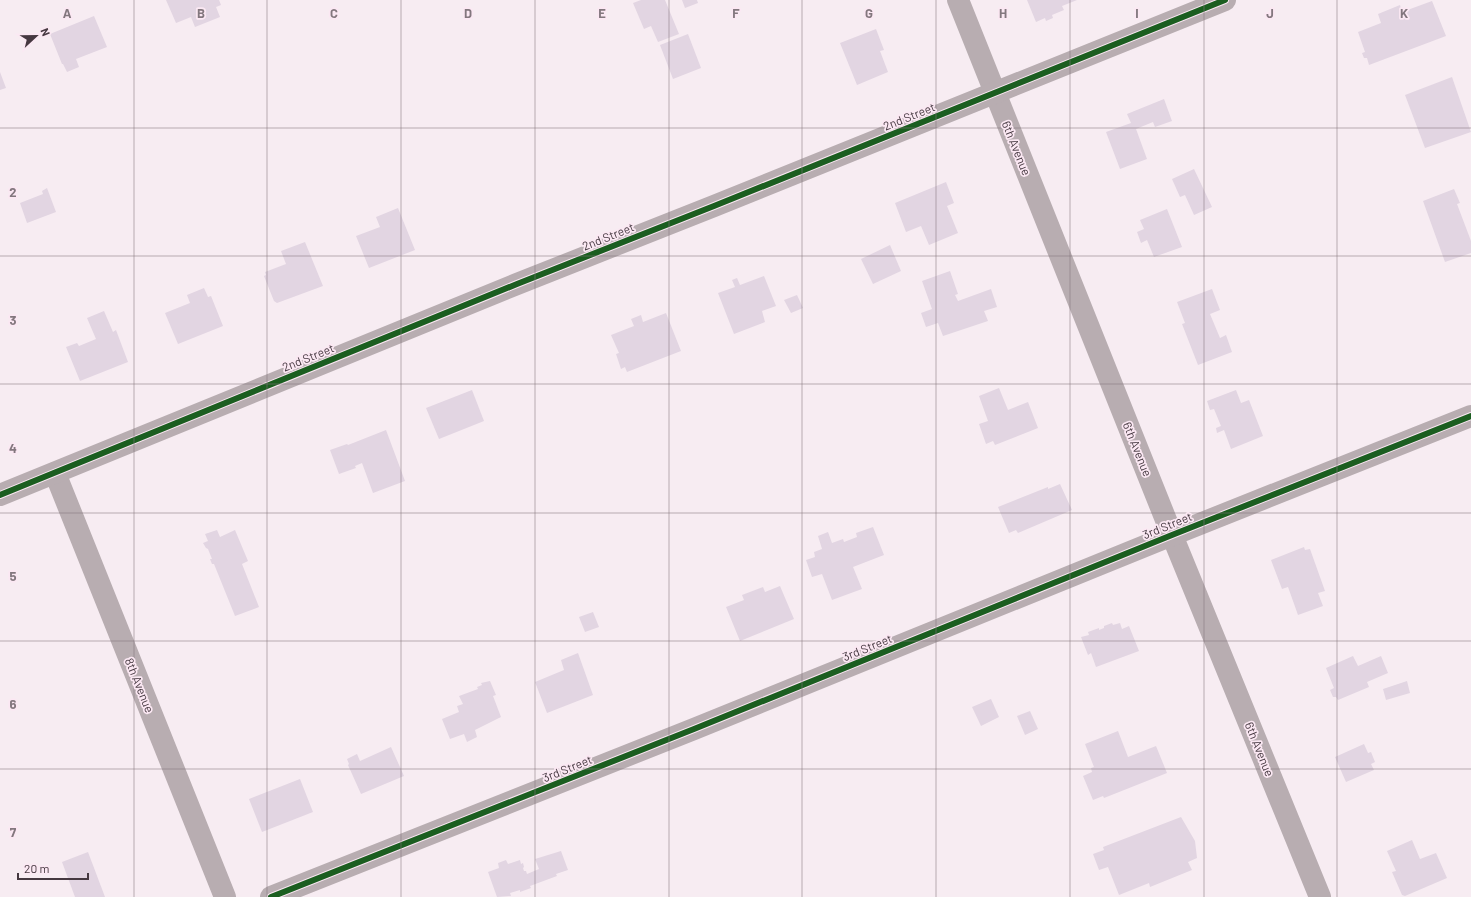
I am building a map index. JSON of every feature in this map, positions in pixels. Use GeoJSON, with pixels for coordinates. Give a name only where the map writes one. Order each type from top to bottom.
{"type":"FeatureCollection","features":[{"type":"Feature","properties":{"kind":"street","name":"6th Avenue"},"geometry":{"type":"LineString","coordinates":[[958,0],[1172,535],[1320,897]]}},
{"type":"Feature","properties":{"kind":"street","name":"2nd Street"},"geometry":{"type":"LineString","coordinates":[[0,495],[517,284],[1225,0]]}},
{"type":"Feature","properties":{"kind":"street","name":"3rd Street"},"geometry":{"type":"LineString","coordinates":[[271,897],[694,730],[1172,535],[1471,416]]}},
{"type":"Feature","properties":{"kind":"street","name":"8th Avenue"},"geometry":{"type":"LineString","coordinates":[[55,473],[224,897]]}},
{"type":"Feature","properties":{"kind":"building"},"geometry":{"type":"Polygon","coordinates":[[[166,0],[219,0],[221,5],[216,7],[220,17],[195,27],[191,17],[176,23],[166,0]]]}},
{"type":"Feature","properties":{"kind":"building"},"geometry":{"type":"Polygon","coordinates":[[[641,0],[665,0],[679,34],[658,42],[651,26],[644,29],[633,3],[641,0]]]}},
{"type":"Feature","properties":{"kind":"building"},"geometry":{"type":"Polygon","coordinates":[[[682,0],[697,0],[698,3],[685,8],[682,0]]]}},
{"type":"Feature","properties":{"kind":"building"},"geometry":{"type":"Polygon","coordinates":[[[1027,0],[1077,0],[1062,6],[1064,10],[1052,15],[1053,18],[1046,21],[1045,18],[1036,22],[1027,0]]]}},
{"type":"Feature","properties":{"kind":"building"},"geometry":{"type":"Polygon","coordinates":[[[1432,1],[1446,36],[1369,65],[1367,58],[1364,58],[1362,53],[1365,52],[1358,32],[1381,23],[1378,14],[1400,5],[1402,12],[1432,1]]]}},
{"type":"Feature","properties":{"kind":"building"},"geometry":{"type":"Polygon","coordinates":[[[94,16],[107,47],[76,59],[79,67],[67,72],[62,64],[50,34],[94,16]]]}},
{"type":"Feature","properties":{"kind":"building"},"geometry":{"type":"Polygon","coordinates":[[[876,29],[884,50],[880,51],[888,72],[857,85],[840,43],[876,29]]]}},
{"type":"Feature","properties":{"kind":"building"},"geometry":{"type":"Polygon","coordinates":[[[688,34],[701,68],[673,79],[660,45],[688,34]]]}},
{"type":"Feature","properties":{"kind":"building"},"geometry":{"type":"Polygon","coordinates":[[[0,72],[6,88],[0,90],[0,72]]]}},
{"type":"Feature","properties":{"kind":"building"},"geometry":{"type":"Polygon","coordinates":[[[1452,77],[1471,132],[1425,148],[1405,95],[1452,77]]]}},
{"type":"Feature","properties":{"kind":"building"},"geometry":{"type":"Polygon","coordinates":[[[1164,99],[1172,121],[1155,127],[1153,122],[1136,129],[1147,159],[1120,169],[1106,132],[1131,123],[1127,114],[1164,99]]]}},
{"type":"Feature","properties":{"kind":"building"},"geometry":{"type":"Polygon","coordinates":[[[1194,169],[1212,207],[1194,215],[1185,195],[1180,197],[1172,179],[1194,169]]]}},
{"type":"Feature","properties":{"kind":"building"},"geometry":{"type":"Polygon","coordinates":[[[946,182],[954,203],[947,206],[958,233],[929,245],[921,226],[906,232],[895,203],[946,182]]]}},
{"type":"Feature","properties":{"kind":"building"},"geometry":{"type":"Polygon","coordinates":[[[47,188],[56,212],[27,223],[20,203],[43,194],[42,191],[47,188]]]}},
{"type":"Feature","properties":{"kind":"building"},"geometry":{"type":"Polygon","coordinates":[[[1454,189],[1460,203],[1457,204],[1471,241],[1471,253],[1445,262],[1423,201],[1454,189]]]}},
{"type":"Feature","properties":{"kind":"building"},"geometry":{"type":"Polygon","coordinates":[[[398,208],[415,250],[369,268],[356,236],[380,227],[376,217],[398,208]]]}},
{"type":"Feature","properties":{"kind":"building"},"geometry":{"type":"Polygon","coordinates":[[[1167,209],[1182,247],[1154,257],[1147,240],[1141,243],[1137,232],[1144,229],[1140,220],[1167,209]]]}},
{"type":"Feature","properties":{"kind":"building"},"geometry":{"type":"Polygon","coordinates":[[[305,242],[323,286],[277,303],[274,301],[264,276],[266,275],[265,272],[286,264],[281,251],[305,242]]]}},
{"type":"Feature","properties":{"kind":"building"},"geometry":{"type":"Polygon","coordinates":[[[890,245],[901,271],[873,284],[861,259],[890,245]]]}},
{"type":"Feature","properties":{"kind":"building"},"geometry":{"type":"Polygon","coordinates":[[[950,271],[958,294],[955,295],[958,301],[991,289],[997,307],[984,311],[988,321],[943,336],[938,323],[926,327],[921,313],[932,309],[922,281],[950,271]]]}},
{"type":"Feature","properties":{"kind":"building"},"geometry":{"type":"Polygon","coordinates":[[[764,276],[776,306],[762,311],[765,322],[734,334],[718,293],[735,287],[732,280],[737,278],[740,285],[764,276]]]}},
{"type":"Feature","properties":{"kind":"building"},"geometry":{"type":"Polygon","coordinates":[[[204,288],[208,297],[211,296],[223,326],[178,344],[165,313],[190,303],[187,295],[204,288]]]}},
{"type":"Feature","properties":{"kind":"building"},"geometry":{"type":"Polygon","coordinates":[[[1212,289],[1220,310],[1210,314],[1220,338],[1226,335],[1232,352],[1198,365],[1182,324],[1185,323],[1177,302],[1212,289]]]}},
{"type":"Feature","properties":{"kind":"building"},"geometry":{"type":"Polygon","coordinates":[[[797,295],[803,308],[791,313],[784,300],[797,295]]]}},
{"type":"Feature","properties":{"kind":"building"},"geometry":{"type":"Polygon","coordinates":[[[104,311],[113,332],[116,330],[128,362],[80,381],[66,347],[77,343],[79,346],[96,339],[87,318],[104,311]]]}},
{"type":"Feature","properties":{"kind":"building"},"geometry":{"type":"Polygon","coordinates":[[[666,313],[681,351],[627,372],[625,367],[621,369],[616,354],[619,353],[611,335],[634,326],[631,319],[641,315],[643,322],[666,313]]]}},
{"type":"Feature","properties":{"kind":"building"},"geometry":{"type":"Polygon","coordinates":[[[999,388],[1008,410],[1028,402],[1038,428],[995,445],[993,441],[986,444],[979,424],[988,421],[979,396],[999,388]]]}},
{"type":"Feature","properties":{"kind":"building"},"geometry":{"type":"Polygon","coordinates":[[[472,390],[484,421],[439,439],[426,408],[472,390]]]}},
{"type":"Feature","properties":{"kind":"building"},"geometry":{"type":"Polygon","coordinates":[[[1236,390],[1241,403],[1249,400],[1263,436],[1231,449],[1224,430],[1217,433],[1216,428],[1221,426],[1214,409],[1210,410],[1207,401],[1236,390]]]}},
{"type":"Feature","properties":{"kind":"building"},"geometry":{"type":"Polygon","coordinates":[[[386,430],[405,481],[373,493],[362,463],[355,466],[356,468],[339,474],[330,450],[347,444],[348,445],[386,430]]]}},
{"type":"Feature","properties":{"kind":"building"},"geometry":{"type":"Polygon","coordinates":[[[1060,484],[1072,510],[1018,533],[1016,530],[1009,533],[998,507],[1048,487],[1048,489],[1060,484]]]}},
{"type":"Feature","properties":{"kind":"building"},"geometry":{"type":"Polygon","coordinates":[[[873,527],[884,555],[853,567],[862,589],[832,600],[822,574],[812,577],[806,560],[815,557],[814,552],[822,549],[818,536],[828,532],[832,543],[843,539],[844,542],[857,537],[856,533],[873,527]]]}},
{"type":"Feature","properties":{"kind":"building"},"geometry":{"type":"Polygon","coordinates":[[[217,530],[220,537],[235,530],[248,561],[242,564],[259,607],[235,616],[214,564],[212,564],[210,559],[212,559],[208,549],[203,543],[208,541],[205,534],[217,530]]]}},
{"type":"Feature","properties":{"kind":"building"},"geometry":{"type":"Polygon","coordinates":[[[1304,547],[1305,550],[1310,549],[1325,591],[1318,593],[1323,606],[1298,615],[1288,587],[1282,589],[1271,560],[1304,547]]]}},
{"type":"Feature","properties":{"kind":"building"},"geometry":{"type":"Polygon","coordinates":[[[780,586],[794,619],[740,641],[726,607],[744,600],[742,595],[763,587],[765,592],[780,586]]]}},
{"type":"Feature","properties":{"kind":"building"},"geometry":{"type":"Polygon","coordinates":[[[593,612],[599,627],[585,632],[579,617],[593,612]]]}},
{"type":"Feature","properties":{"kind":"building"},"geometry":{"type":"Polygon","coordinates":[[[1112,623],[1113,625],[1120,623],[1122,629],[1129,626],[1139,651],[1096,667],[1091,653],[1088,655],[1081,637],[1089,635],[1088,632],[1099,628],[1099,630],[1112,623]]]}},
{"type":"Feature","properties":{"kind":"building"},"geometry":{"type":"Polygon","coordinates":[[[578,653],[593,695],[547,713],[535,682],[564,670],[561,660],[578,653]]]}},
{"type":"Feature","properties":{"kind":"building"},"geometry":{"type":"Polygon","coordinates":[[[1353,656],[1358,666],[1381,656],[1388,673],[1367,682],[1369,687],[1338,700],[1336,697],[1333,697],[1330,690],[1334,688],[1326,668],[1353,656]]]}},
{"type":"Feature","properties":{"kind":"building"},"geometry":{"type":"Polygon","coordinates":[[[490,681],[496,695],[493,696],[501,717],[475,730],[477,737],[467,742],[464,734],[450,739],[442,719],[459,712],[457,706],[463,704],[459,696],[478,689],[477,687],[482,685],[481,683],[490,681]]]}},
{"type":"Feature","properties":{"kind":"building"},"geometry":{"type":"Polygon","coordinates":[[[1407,681],[1410,693],[1386,700],[1383,689],[1407,681]]]}},
{"type":"Feature","properties":{"kind":"building"},"geometry":{"type":"Polygon","coordinates":[[[991,699],[999,717],[981,726],[972,707],[991,699]]]}},
{"type":"Feature","properties":{"kind":"building"},"geometry":{"type":"Polygon","coordinates":[[[1030,711],[1038,729],[1025,735],[1017,716],[1030,711]]]}},
{"type":"Feature","properties":{"kind":"building"},"geometry":{"type":"Polygon","coordinates":[[[1118,731],[1128,757],[1156,746],[1167,773],[1104,798],[1103,796],[1093,800],[1083,776],[1092,772],[1091,768],[1094,767],[1085,744],[1118,731]]]}},
{"type":"Feature","properties":{"kind":"building"},"geometry":{"type":"Polygon","coordinates":[[[1364,744],[1368,753],[1371,752],[1375,762],[1371,764],[1374,770],[1346,782],[1335,757],[1364,744]]]}},
{"type":"Feature","properties":{"kind":"building"},"geometry":{"type":"Polygon","coordinates":[[[391,747],[404,776],[361,794],[348,765],[347,759],[357,754],[360,761],[391,747]]]}},
{"type":"Feature","properties":{"kind":"building"},"geometry":{"type":"Polygon","coordinates":[[[300,779],[313,812],[262,832],[249,799],[300,779]]]}},
{"type":"Feature","properties":{"kind":"building"},"geometry":{"type":"Polygon","coordinates":[[[1181,817],[1195,841],[1197,858],[1188,862],[1192,870],[1150,887],[1149,883],[1119,895],[1108,867],[1099,870],[1093,854],[1104,850],[1103,847],[1181,817]]]}},
{"type":"Feature","properties":{"kind":"building"},"geometry":{"type":"Polygon","coordinates":[[[1412,840],[1420,859],[1436,853],[1447,878],[1405,896],[1402,895],[1392,872],[1396,871],[1387,851],[1412,840]]]}},
{"type":"Feature","properties":{"kind":"building"},"geometry":{"type":"Polygon","coordinates":[[[561,851],[568,870],[556,874],[557,876],[530,886],[531,888],[520,892],[520,890],[510,893],[511,896],[497,897],[488,872],[499,868],[498,863],[506,860],[508,864],[520,860],[521,864],[523,863],[524,871],[526,871],[527,874],[539,869],[535,859],[561,851]]]}},
{"type":"Feature","properties":{"kind":"building"},"geometry":{"type":"Polygon","coordinates":[[[88,852],[105,897],[75,897],[62,862],[88,852]]]}},
{"type":"Feature","properties":{"kind":"cycle path"},"geometry":{"type":"LineString","coordinates":[[0,495],[517,284],[1225,0]]}},
{"type":"Feature","properties":{"kind":"cycle path"},"geometry":{"type":"LineString","coordinates":[[271,897],[694,729],[1172,535],[1471,416]]}}]}
